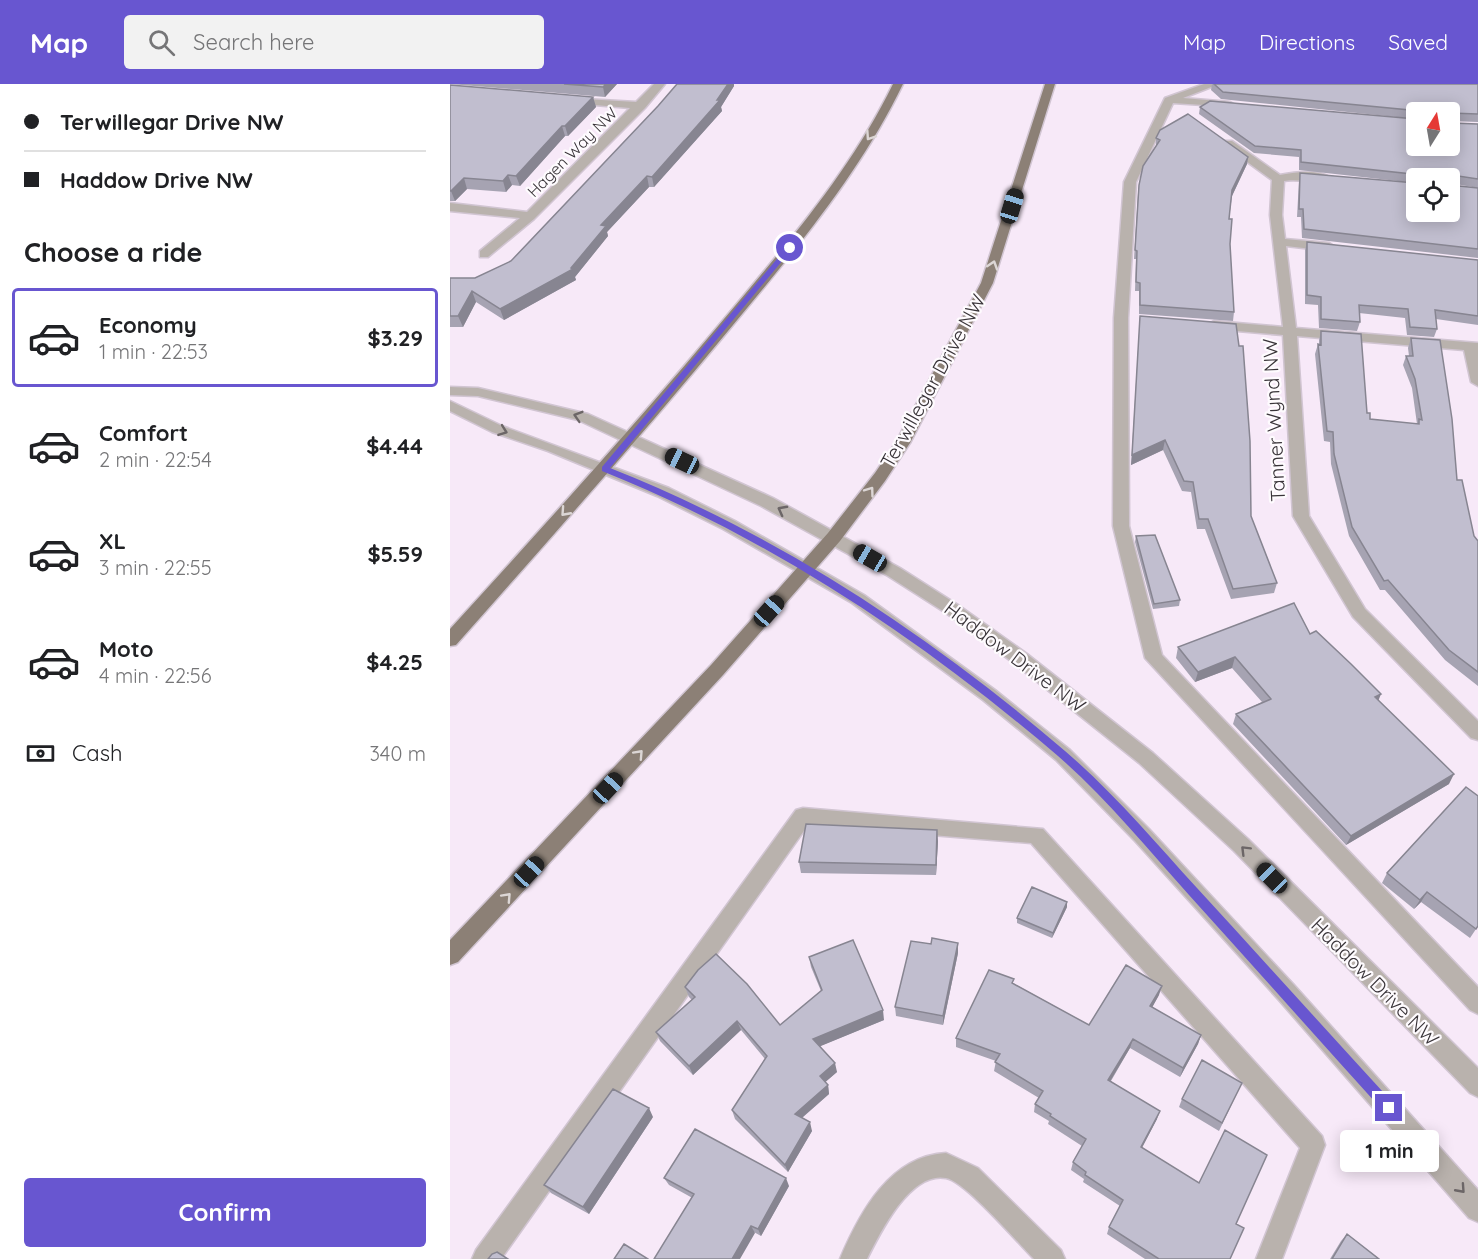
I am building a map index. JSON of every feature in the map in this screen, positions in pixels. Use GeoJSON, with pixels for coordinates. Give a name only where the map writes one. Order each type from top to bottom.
{"type":"FeatureCollection","features":[{"type":"Feature","properties":{"kind":"main road"},"geometry":{"type":"LineString","coordinates":[[450,640],[632,438],[814,219],[879,123],[897,84]]}},
{"type":"Feature","properties":{"kind":"main road","name":"Terwillegar Drive NW"},"geometry":{"type":"LineString","coordinates":[[450,955],[717,670],[834,537],[903,442],[987,283],[1050,84]]}},
{"type":"Feature","properties":{"kind":"street","name":"Hagen Way NW"},"geometry":{"type":"LineString","coordinates":[[484,254],[531,216],[660,84]]}},
{"type":"Feature","properties":{"kind":"street"},"geometry":{"type":"LineString","coordinates":[[1172,84],[1169,100],[1130,182],[1122,526],[1154,658],[1478,1003]]}},
{"type":"Feature","properties":{"kind":"street"},"geometry":{"type":"LineString","coordinates":[[1169,100],[1215,84]]}},
{"type":"Feature","properties":{"kind":"street"},"geometry":{"type":"LineString","coordinates":[[562,99],[641,106]]}},
{"type":"Feature","properties":{"kind":"street"},"geometry":{"type":"LineString","coordinates":[[1169,100],[1251,107]]}},
{"type":"Feature","properties":{"kind":"street"},"geometry":{"type":"LineString","coordinates":[[1169,100],[1187,113]]}},
{"type":"Feature","properties":{"kind":"street"},"geometry":{"type":"LineString","coordinates":[[1214,133],[1278,179],[1298,176],[1345,180]]}},
{"type":"Feature","properties":{"kind":"street","name":"Tanner Wynd NW"},"geometry":{"type":"LineString","coordinates":[[1278,179],[1276,214],[1290,331],[1300,516],[1359,613],[1478,733]]}},
{"type":"Feature","properties":{"kind":"street","name":"Hagen Way NW"},"geometry":{"type":"LineString","coordinates":[[450,207],[531,216]]}},
{"type":"Feature","properties":{"kind":"street"},"geometry":{"type":"LineString","coordinates":[[1280,242],[1338,248]]}},
{"type":"Feature","properties":{"kind":"street"},"geometry":{"type":"LineString","coordinates":[[1200,324],[1474,346],[1478,382]]}},
{"type":"Feature","properties":{"kind":"street","name":"Haddow Drive NW"},"geometry":{"type":"LineString","coordinates":[[450,392],[478,392],[583,417],[632,438],[834,537],[925,591],[991,637],[1146,758],[1241,845],[1478,1086]]}},
{"type":"Feature","properties":{"kind":"street"},"geometry":{"type":"LineString","coordinates":[[450,405],[496,429],[663,492],[807,568],[858,599],[919,641],[1063,755],[1142,835],[1286,992],[1478,1209]]}},
{"type":"Feature","properties":{"kind":"street"},"geometry":{"type":"LineString","coordinates":[[485,1259],[803,816],[1036,835],[1313,1145],[1269,1259]]}},
{"type":"Feature","properties":{"kind":"street"},"geometry":{"type":"LineString","coordinates":[[854,1259],[873,1220],[898,1185],[918,1170],[943,1165],[966,1174],[1052,1259]]}},
{"type":"Feature","properties":{"kind":"building"},"geometry":{"type":"Polygon","coordinates":[[[564,84],[606,84],[603,87],[564,84]]]}},
{"type":"Feature","properties":{"kind":"building"},"geometry":{"type":"Polygon","coordinates":[[[677,84],[728,84],[717,100],[720,100],[652,177],[647,176],[601,225],[606,226],[571,268],[573,269],[500,309],[472,291],[458,316],[450,316],[450,278],[475,278],[511,261],[677,84]]]}},
{"type":"Feature","properties":{"kind":"building"},"geometry":{"type":"Polygon","coordinates":[[[1214,84],[1478,84],[1478,114],[1460,113],[1460,102],[1406,102],[1406,110],[1223,92],[1214,84]]]}},
{"type":"Feature","properties":{"kind":"building"},"geometry":{"type":"Polygon","coordinates":[[[450,85],[593,97],[565,126],[562,126],[516,176],[508,175],[503,181],[464,178],[450,191],[450,85]]]}},
{"type":"Feature","properties":{"kind":"building"},"geometry":{"type":"Polygon","coordinates":[[[1210,101],[1406,118],[1406,156],[1460,156],[1460,123],[1478,124],[1478,179],[1460,176],[1460,168],[1406,168],[1406,173],[1301,162],[1301,150],[1255,146],[1200,107],[1210,101]]]}},
{"type":"Feature","properties":{"kind":"building"},"geometry":{"type":"Polygon","coordinates":[[[1188,114],[1248,157],[1232,190],[1229,219],[1232,219],[1230,244],[1234,312],[1140,305],[1140,283],[1136,282],[1137,251],[1135,250],[1139,185],[1143,166],[1160,140],[1156,138],[1160,130],[1188,114]]]}},
{"type":"Feature","properties":{"kind":"building"},"geometry":{"type":"Polygon","coordinates":[[[1300,173],[1406,182],[1406,222],[1460,222],[1460,186],[1478,188],[1478,249],[1304,229],[1303,209],[1299,209],[1300,173]]]}},
{"type":"Feature","properties":{"kind":"building"},"geometry":{"type":"Polygon","coordinates":[[[1307,242],[1478,260],[1478,316],[1435,310],[1437,329],[1410,327],[1408,309],[1359,305],[1360,322],[1321,319],[1321,297],[1307,295],[1307,242]]]}},
{"type":"Feature","properties":{"kind":"building"},"geometry":{"type":"Polygon","coordinates":[[[1140,316],[1236,324],[1239,346],[1243,346],[1250,441],[1251,516],[1277,583],[1233,589],[1208,519],[1199,519],[1193,482],[1184,481],[1165,440],[1132,455],[1140,316]]]}},
{"type":"Feature","properties":{"kind":"building"},"geometry":{"type":"Polygon","coordinates":[[[1321,331],[1361,334],[1367,413],[1370,413],[1370,419],[1419,424],[1419,419],[1422,420],[1415,379],[1406,356],[1413,356],[1411,338],[1440,340],[1452,419],[1457,480],[1462,480],[1474,536],[1478,541],[1478,672],[1449,650],[1388,580],[1384,581],[1352,527],[1334,454],[1333,432],[1327,431],[1318,344],[1321,345],[1321,331]]]}},
{"type":"Feature","properties":{"kind":"building"},"geometry":{"type":"Polygon","coordinates":[[[1155,535],[1180,600],[1154,604],[1136,536],[1155,535]]]}},
{"type":"Feature","properties":{"kind":"building"},"geometry":{"type":"Polygon","coordinates":[[[1294,603],[1310,634],[1316,631],[1351,664],[1381,694],[1375,697],[1454,774],[1351,836],[1236,714],[1271,699],[1235,657],[1198,672],[1178,647],[1294,603]]]}},
{"type":"Feature","properties":{"kind":"building"},"geometry":{"type":"Polygon","coordinates":[[[1466,787],[1478,796],[1478,926],[1476,929],[1427,892],[1420,900],[1387,873],[1466,787]]]}},
{"type":"Feature","properties":{"kind":"building"},"geometry":{"type":"Polygon","coordinates":[[[806,824],[937,830],[936,865],[799,862],[806,824]]]}},
{"type":"Feature","properties":{"kind":"building"},"geometry":{"type":"Polygon","coordinates":[[[1032,887],[1067,902],[1053,933],[1017,918],[1032,887]]]}},
{"type":"Feature","properties":{"kind":"building"},"geometry":{"type":"Polygon","coordinates":[[[932,938],[958,943],[943,1016],[895,1007],[911,941],[931,944],[932,938]]]}},
{"type":"Feature","properties":{"kind":"building"},"geometry":{"type":"Polygon","coordinates":[[[853,940],[883,1010],[813,1039],[835,1063],[820,1076],[828,1085],[795,1114],[810,1122],[785,1165],[732,1110],[767,1056],[737,1021],[689,1066],[656,1032],[695,997],[685,987],[698,970],[716,954],[747,984],[780,1025],[822,990],[809,957],[853,940]]]}},
{"type":"Feature","properties":{"kind":"building"},"geometry":{"type":"Polygon","coordinates":[[[1126,965],[1162,986],[1150,1006],[1201,1035],[1183,1068],[1133,1039],[1108,1080],[1160,1111],[1141,1147],[1199,1183],[1225,1130],[1267,1155],[1236,1224],[1244,1228],[1230,1259],[1159,1259],[1109,1227],[1123,1200],[1085,1175],[1086,1172],[1073,1162],[1086,1139],[1035,1104],[1043,1091],[995,1062],[1000,1054],[956,1038],[989,970],[1014,979],[1012,983],[1089,1025],[1126,965]]]}},
{"type":"Feature","properties":{"kind":"building"},"geometry":{"type":"Polygon","coordinates":[[[1202,1060],[1242,1083],[1222,1123],[1182,1099],[1202,1060]]]}},
{"type":"Feature","properties":{"kind":"building"},"geometry":{"type":"Polygon","coordinates":[[[613,1089],[649,1108],[583,1207],[544,1185],[613,1089]]]}},
{"type":"Feature","properties":{"kind":"building"},"geometry":{"type":"Polygon","coordinates":[[[695,1129],[786,1178],[758,1229],[751,1226],[732,1259],[654,1259],[694,1194],[664,1178],[695,1129]]]}},
{"type":"Feature","properties":{"kind":"building"},"geometry":{"type":"Polygon","coordinates":[[[1347,1234],[1379,1259],[1332,1259],[1347,1234]]]}},
{"type":"Feature","properties":{"kind":"building"},"geometry":{"type":"Polygon","coordinates":[[[624,1244],[648,1259],[614,1259],[624,1244]]]}},
{"type":"Feature","properties":{"kind":"building"},"geometry":{"type":"Polygon","coordinates":[[[497,1252],[508,1259],[488,1259],[497,1252]]]}},
{"type":"Feature","properties":{"kind":"route"},"geometry":{"type":"LineString","coordinates":[[790,248],[604,469],[663,492],[729,525],[858,599],[919,641],[1063,755],[1142,835],[1389,1108]]}}]}
